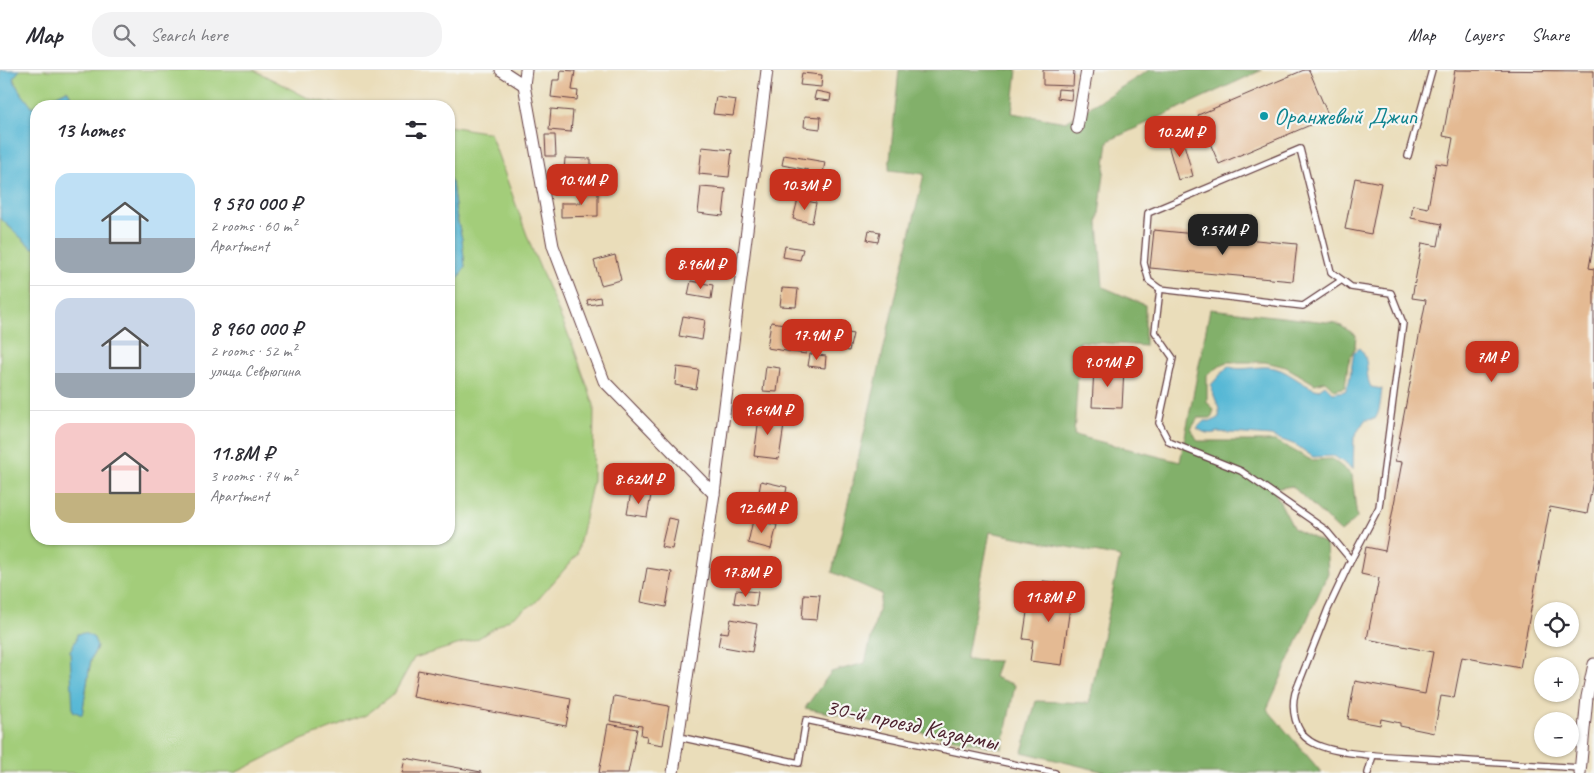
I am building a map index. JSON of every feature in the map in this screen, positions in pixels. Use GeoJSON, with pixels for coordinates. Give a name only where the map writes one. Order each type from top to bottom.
{"type":"FeatureCollection","features":[{"type":"Feature","properties":{"kind":"street"},"geometry":{"type":"LineString","coordinates":[[501,70],[524,85]]}},
{"type":"Feature","properties":{"kind":"street"},"geometry":{"type":"LineString","coordinates":[[526,70],[524,85],[553,246],[604,381],[714,494]]}},
{"type":"Feature","properties":{"kind":"street"},"geometry":{"type":"LineString","coordinates":[[673,773],[714,494],[767,70]]}},
{"type":"Feature","properties":{"kind":"street"},"geometry":{"type":"LineString","coordinates":[[1077,128],[1087,70]]}},
{"type":"Feature","properties":{"kind":"street"},"geometry":{"type":"LineString","coordinates":[[1580,771],[1587,697],[1594,664]]}},
{"type":"Feature","properties":{"kind":"lane"},"geometry":{"type":"LineString","coordinates":[[1408,156],[1432,70]]}},
{"type":"Feature","properties":{"kind":"lane"},"geometry":{"type":"LineString","coordinates":[[1342,280],[1303,306],[1160,290],[1149,281],[1144,263],[1148,213],[1300,149],[1331,272],[1342,280],[1351,287],[1391,293],[1403,323],[1379,507],[1351,560],[1304,668],[1293,702],[1294,715],[1300,730],[1308,740],[1322,748],[1373,755],[1580,771]]}},
{"type":"Feature","properties":{"kind":"lane"},"geometry":{"type":"LineString","coordinates":[[1160,290],[1155,332],[1173,358],[1158,423],[1169,442],[1241,471],[1326,530],[1351,560]]}},
{"type":"Feature","properties":{"kind":"lane","name":"30-й проезд Казармы"},"geometry":{"type":"LineString","coordinates":[[679,737],[799,762],[806,720],[1055,773]]}},
{"type":"Feature","properties":{"kind":"lane"},"geometry":{"type":"LineString","coordinates":[[1368,773],[1373,755]]}},
{"type":"Feature","properties":{"kind":"green space"},"geometry":{"type":"Polygon","coordinates":[[[20,70],[254,70],[315,100],[71,100],[72,98],[67,90],[48,100],[30,100],[30,105],[19,90],[13,77],[20,70]]]}},
{"type":"Feature","properties":{"kind":"green space"},"geometry":{"type":"Polygon","coordinates":[[[899,70],[1017,70],[1012,113],[1066,122],[1149,70],[1262,70],[1108,141],[1098,223],[1103,287],[1145,305],[1145,346],[1080,341],[1074,435],[1180,462],[1210,309],[1336,323],[1356,335],[1355,346],[1348,364],[1345,387],[1335,390],[1325,381],[1315,384],[1286,367],[1265,362],[1226,362],[1207,375],[1207,402],[1214,410],[1211,418],[1198,418],[1191,429],[1198,441],[1276,441],[1311,460],[1332,459],[1352,475],[1357,518],[1341,532],[1292,486],[1273,489],[1294,529],[1326,544],[1328,573],[1267,709],[1322,773],[1109,773],[1022,752],[1036,701],[1089,703],[1120,557],[990,532],[966,660],[999,661],[994,677],[1015,685],[1002,749],[805,708],[831,672],[865,663],[882,594],[832,572],[924,174],[889,170],[899,70]]]}},
{"type":"Feature","properties":{"kind":"green space"},"geometry":{"type":"Polygon","coordinates":[[[455,127],[490,133],[532,249],[573,346],[594,405],[593,480],[577,555],[535,603],[477,639],[414,658],[394,694],[366,715],[302,740],[235,773],[0,773],[0,218],[30,246],[30,545],[455,545],[455,284],[465,267],[462,239],[456,214],[455,127]],[[76,640],[70,651],[82,714],[91,659],[97,647],[76,640]]]}},
{"type":"Feature","properties":{"kind":"water"},"geometry":{"type":"Polygon","coordinates":[[[0,70],[20,70],[13,78],[30,104],[30,246],[0,218],[0,70]]]}},
{"type":"Feature","properties":{"kind":"water"},"geometry":{"type":"Polygon","coordinates":[[[67,90],[72,98],[71,100],[46,100],[67,90]]]}},
{"type":"Feature","properties":{"kind":"water"},"geometry":{"type":"Polygon","coordinates":[[[455,206],[462,239],[465,267],[455,284],[455,206]]]}},
{"type":"Feature","properties":{"kind":"water"},"geometry":{"type":"Polygon","coordinates":[[[1359,348],[1365,357],[1371,387],[1382,389],[1377,416],[1375,419],[1365,420],[1354,437],[1353,469],[1334,456],[1313,457],[1296,445],[1271,436],[1209,433],[1197,428],[1204,421],[1213,421],[1219,417],[1219,409],[1211,385],[1228,366],[1237,369],[1275,368],[1311,388],[1318,390],[1325,385],[1333,393],[1345,391],[1349,383],[1354,352],[1359,348]]]}},
{"type":"Feature","properties":{"kind":"water"},"geometry":{"type":"Polygon","coordinates":[[[85,633],[94,638],[97,647],[91,659],[82,715],[73,711],[70,651],[77,634],[85,633]]]}},
{"type":"Feature","properties":{"kind":"building"},"geometry":{"type":"Polygon","coordinates":[[[561,70],[575,71],[572,90],[578,91],[577,100],[551,97],[553,80],[560,80],[561,70]]]}},
{"type":"Feature","properties":{"kind":"building"},"geometry":{"type":"Polygon","coordinates":[[[1043,70],[1074,70],[1073,86],[1043,85],[1043,70]]]}},
{"type":"Feature","properties":{"kind":"building","name":"Оранжевый Джип"},"geometry":{"type":"Polygon","coordinates":[[[1304,70],[1309,70],[1329,117],[1219,164],[1198,115],[1304,70]]]}},
{"type":"Feature","properties":{"kind":"building"},"geometry":{"type":"Polygon","coordinates":[[[1455,70],[1594,71],[1594,240],[1589,268],[1594,269],[1594,475],[1587,514],[1550,507],[1520,668],[1462,657],[1454,698],[1441,696],[1434,733],[1400,726],[1400,723],[1381,719],[1380,725],[1348,719],[1355,681],[1425,694],[1433,652],[1367,639],[1379,578],[1361,574],[1366,547],[1385,551],[1402,462],[1395,461],[1426,300],[1412,298],[1422,243],[1438,246],[1442,224],[1411,218],[1413,205],[1428,208],[1436,163],[1448,165],[1453,138],[1443,136],[1455,70]]]}},
{"type":"Feature","properties":{"kind":"building"},"geometry":{"type":"Polygon","coordinates":[[[802,73],[822,75],[821,87],[800,85],[802,73]]]}},
{"type":"Feature","properties":{"kind":"building"},"geometry":{"type":"Polygon","coordinates":[[[1058,89],[1072,90],[1071,100],[1057,98],[1058,89]]]}},
{"type":"Feature","properties":{"kind":"building"},"geometry":{"type":"Polygon","coordinates":[[[816,91],[831,94],[830,101],[814,99],[816,91]]]}},
{"type":"Feature","properties":{"kind":"building"},"geometry":{"type":"Polygon","coordinates":[[[716,97],[736,100],[733,116],[713,114],[716,97]]]}},
{"type":"Feature","properties":{"kind":"building"},"geometry":{"type":"Polygon","coordinates":[[[551,109],[573,111],[571,132],[549,130],[551,109]]]}},
{"type":"Feature","properties":{"kind":"building"},"geometry":{"type":"Polygon","coordinates":[[[805,116],[821,117],[820,129],[804,127],[805,116]]]}},
{"type":"Feature","properties":{"kind":"building"},"geometry":{"type":"Polygon","coordinates":[[[545,135],[555,135],[556,156],[546,156],[545,135]]]}},
{"type":"Feature","properties":{"kind":"building"},"geometry":{"type":"Polygon","coordinates":[[[1182,137],[1193,176],[1178,180],[1167,141],[1182,137]]]}},
{"type":"Feature","properties":{"kind":"building"},"geometry":{"type":"Polygon","coordinates":[[[702,147],[732,150],[729,177],[699,174],[702,147]]]}},
{"type":"Feature","properties":{"kind":"building"},"geometry":{"type":"Polygon","coordinates":[[[784,155],[825,162],[820,190],[805,187],[808,170],[782,165],[784,155]]]}},
{"type":"Feature","properties":{"kind":"building"},"geometry":{"type":"Polygon","coordinates":[[[565,158],[591,159],[591,172],[564,171],[565,158]]]}},
{"type":"Feature","properties":{"kind":"building"},"geometry":{"type":"Polygon","coordinates":[[[1355,178],[1381,183],[1371,234],[1345,229],[1355,178]]]}},
{"type":"Feature","properties":{"kind":"building"},"geometry":{"type":"Polygon","coordinates":[[[701,187],[726,189],[723,216],[698,213],[701,187]]]}},
{"type":"Feature","properties":{"kind":"building"},"geometry":{"type":"Polygon","coordinates":[[[581,191],[598,191],[598,216],[561,217],[561,203],[581,203],[581,191]]]}},
{"type":"Feature","properties":{"kind":"building"},"geometry":{"type":"Polygon","coordinates":[[[798,199],[816,203],[812,223],[793,219],[798,199]]]}},
{"type":"Feature","properties":{"kind":"building"},"geometry":{"type":"Polygon","coordinates":[[[869,230],[880,232],[878,242],[867,240],[869,230]]]}},
{"type":"Feature","properties":{"kind":"building"},"geometry":{"type":"Polygon","coordinates":[[[1154,230],[1297,244],[1293,281],[1150,268],[1154,230]]]}},
{"type":"Feature","properties":{"kind":"building"},"geometry":{"type":"Polygon","coordinates":[[[785,246],[803,249],[800,260],[783,257],[785,246]]]}},
{"type":"Feature","properties":{"kind":"building"},"geometry":{"type":"Polygon","coordinates":[[[694,254],[716,258],[712,274],[691,271],[694,254]]]}},
{"type":"Feature","properties":{"kind":"building"},"geometry":{"type":"Polygon","coordinates":[[[615,255],[621,280],[601,285],[594,261],[615,255]]]}},
{"type":"Feature","properties":{"kind":"building"},"geometry":{"type":"Polygon","coordinates":[[[691,281],[713,285],[711,299],[688,295],[691,281]]]}},
{"type":"Feature","properties":{"kind":"building"},"geometry":{"type":"Polygon","coordinates":[[[782,288],[798,289],[796,307],[780,306],[782,288]]]}},
{"type":"Feature","properties":{"kind":"building"},"geometry":{"type":"Polygon","coordinates":[[[600,297],[601,303],[588,305],[587,300],[600,297]]]}},
{"type":"Feature","properties":{"kind":"building"},"geometry":{"type":"Polygon","coordinates":[[[683,316],[705,320],[702,340],[679,336],[683,316]]]}},
{"type":"Feature","properties":{"kind":"building"},"geometry":{"type":"Polygon","coordinates":[[[771,322],[785,324],[784,333],[809,337],[806,354],[767,348],[771,322]]]}},
{"type":"Feature","properties":{"kind":"building"},"geometry":{"type":"Polygon","coordinates":[[[841,331],[853,334],[849,351],[837,348],[841,331]]]}},
{"type":"Feature","properties":{"kind":"building"},"geometry":{"type":"Polygon","coordinates":[[[810,354],[826,356],[825,368],[808,366],[810,354]]]}},
{"type":"Feature","properties":{"kind":"building"},"geometry":{"type":"Polygon","coordinates":[[[766,366],[780,368],[777,392],[763,391],[766,366]]]}},
{"type":"Feature","properties":{"kind":"building"},"geometry":{"type":"Polygon","coordinates":[[[677,367],[699,370],[696,389],[675,385],[677,367]]]}},
{"type":"Feature","properties":{"kind":"building"},"geometry":{"type":"Polygon","coordinates":[[[1094,367],[1124,368],[1122,408],[1092,407],[1094,367]]]}},
{"type":"Feature","properties":{"kind":"building"},"geometry":{"type":"Polygon","coordinates":[[[760,410],[775,412],[773,424],[784,425],[779,459],[754,456],[760,410]]]}},
{"type":"Feature","properties":{"kind":"building"},"geometry":{"type":"Polygon","coordinates":[[[761,481],[787,487],[783,508],[757,503],[761,481]]]}},
{"type":"Feature","properties":{"kind":"building"},"geometry":{"type":"Polygon","coordinates":[[[631,492],[651,495],[647,517],[627,514],[631,492]]]}},
{"type":"Feature","properties":{"kind":"building"},"geometry":{"type":"Polygon","coordinates":[[[668,518],[678,520],[672,549],[661,547],[668,518]]]}},
{"type":"Feature","properties":{"kind":"building"},"geometry":{"type":"Polygon","coordinates":[[[753,520],[777,525],[771,549],[748,543],[753,520]]]}},
{"type":"Feature","properties":{"kind":"building"},"geometry":{"type":"Polygon","coordinates":[[[647,568],[672,572],[666,607],[641,602],[647,568]]]}},
{"type":"Feature","properties":{"kind":"building"},"geometry":{"type":"Polygon","coordinates":[[[1043,581],[1073,585],[1062,665],[1030,661],[1033,640],[1023,639],[1029,599],[1040,600],[1043,581]]]}},
{"type":"Feature","properties":{"kind":"building"},"geometry":{"type":"Polygon","coordinates":[[[736,590],[758,592],[756,606],[734,603],[736,590]]]}},
{"type":"Feature","properties":{"kind":"building"},"geometry":{"type":"Polygon","coordinates":[[[804,594],[820,595],[817,620],[802,619],[804,594]]]}},
{"type":"Feature","properties":{"kind":"building"},"geometry":{"type":"Polygon","coordinates":[[[731,619],[757,624],[752,652],[718,646],[721,632],[728,633],[731,619]]]}},
{"type":"Feature","properties":{"kind":"building"},"geometry":{"type":"Polygon","coordinates":[[[418,670],[571,699],[566,726],[413,697],[418,670]]]}},
{"type":"Feature","properties":{"kind":"building"},"geometry":{"type":"Polygon","coordinates":[[[614,696],[669,706],[663,745],[646,742],[647,736],[641,735],[642,726],[610,721],[614,696]]]}},
{"type":"Feature","properties":{"kind":"building"},"geometry":{"type":"Polygon","coordinates":[[[608,724],[637,729],[628,773],[599,773],[608,724]]]}},
{"type":"Feature","properties":{"kind":"building"},"geometry":{"type":"Polygon","coordinates":[[[405,758],[481,772],[481,773],[402,773],[405,758]]]}},
{"type":"Feature","properties":{"kind":"place","name":"Оранжевый Джип"},"geometry":{"type":"Point","coordinates":[1264,116]}}]}
